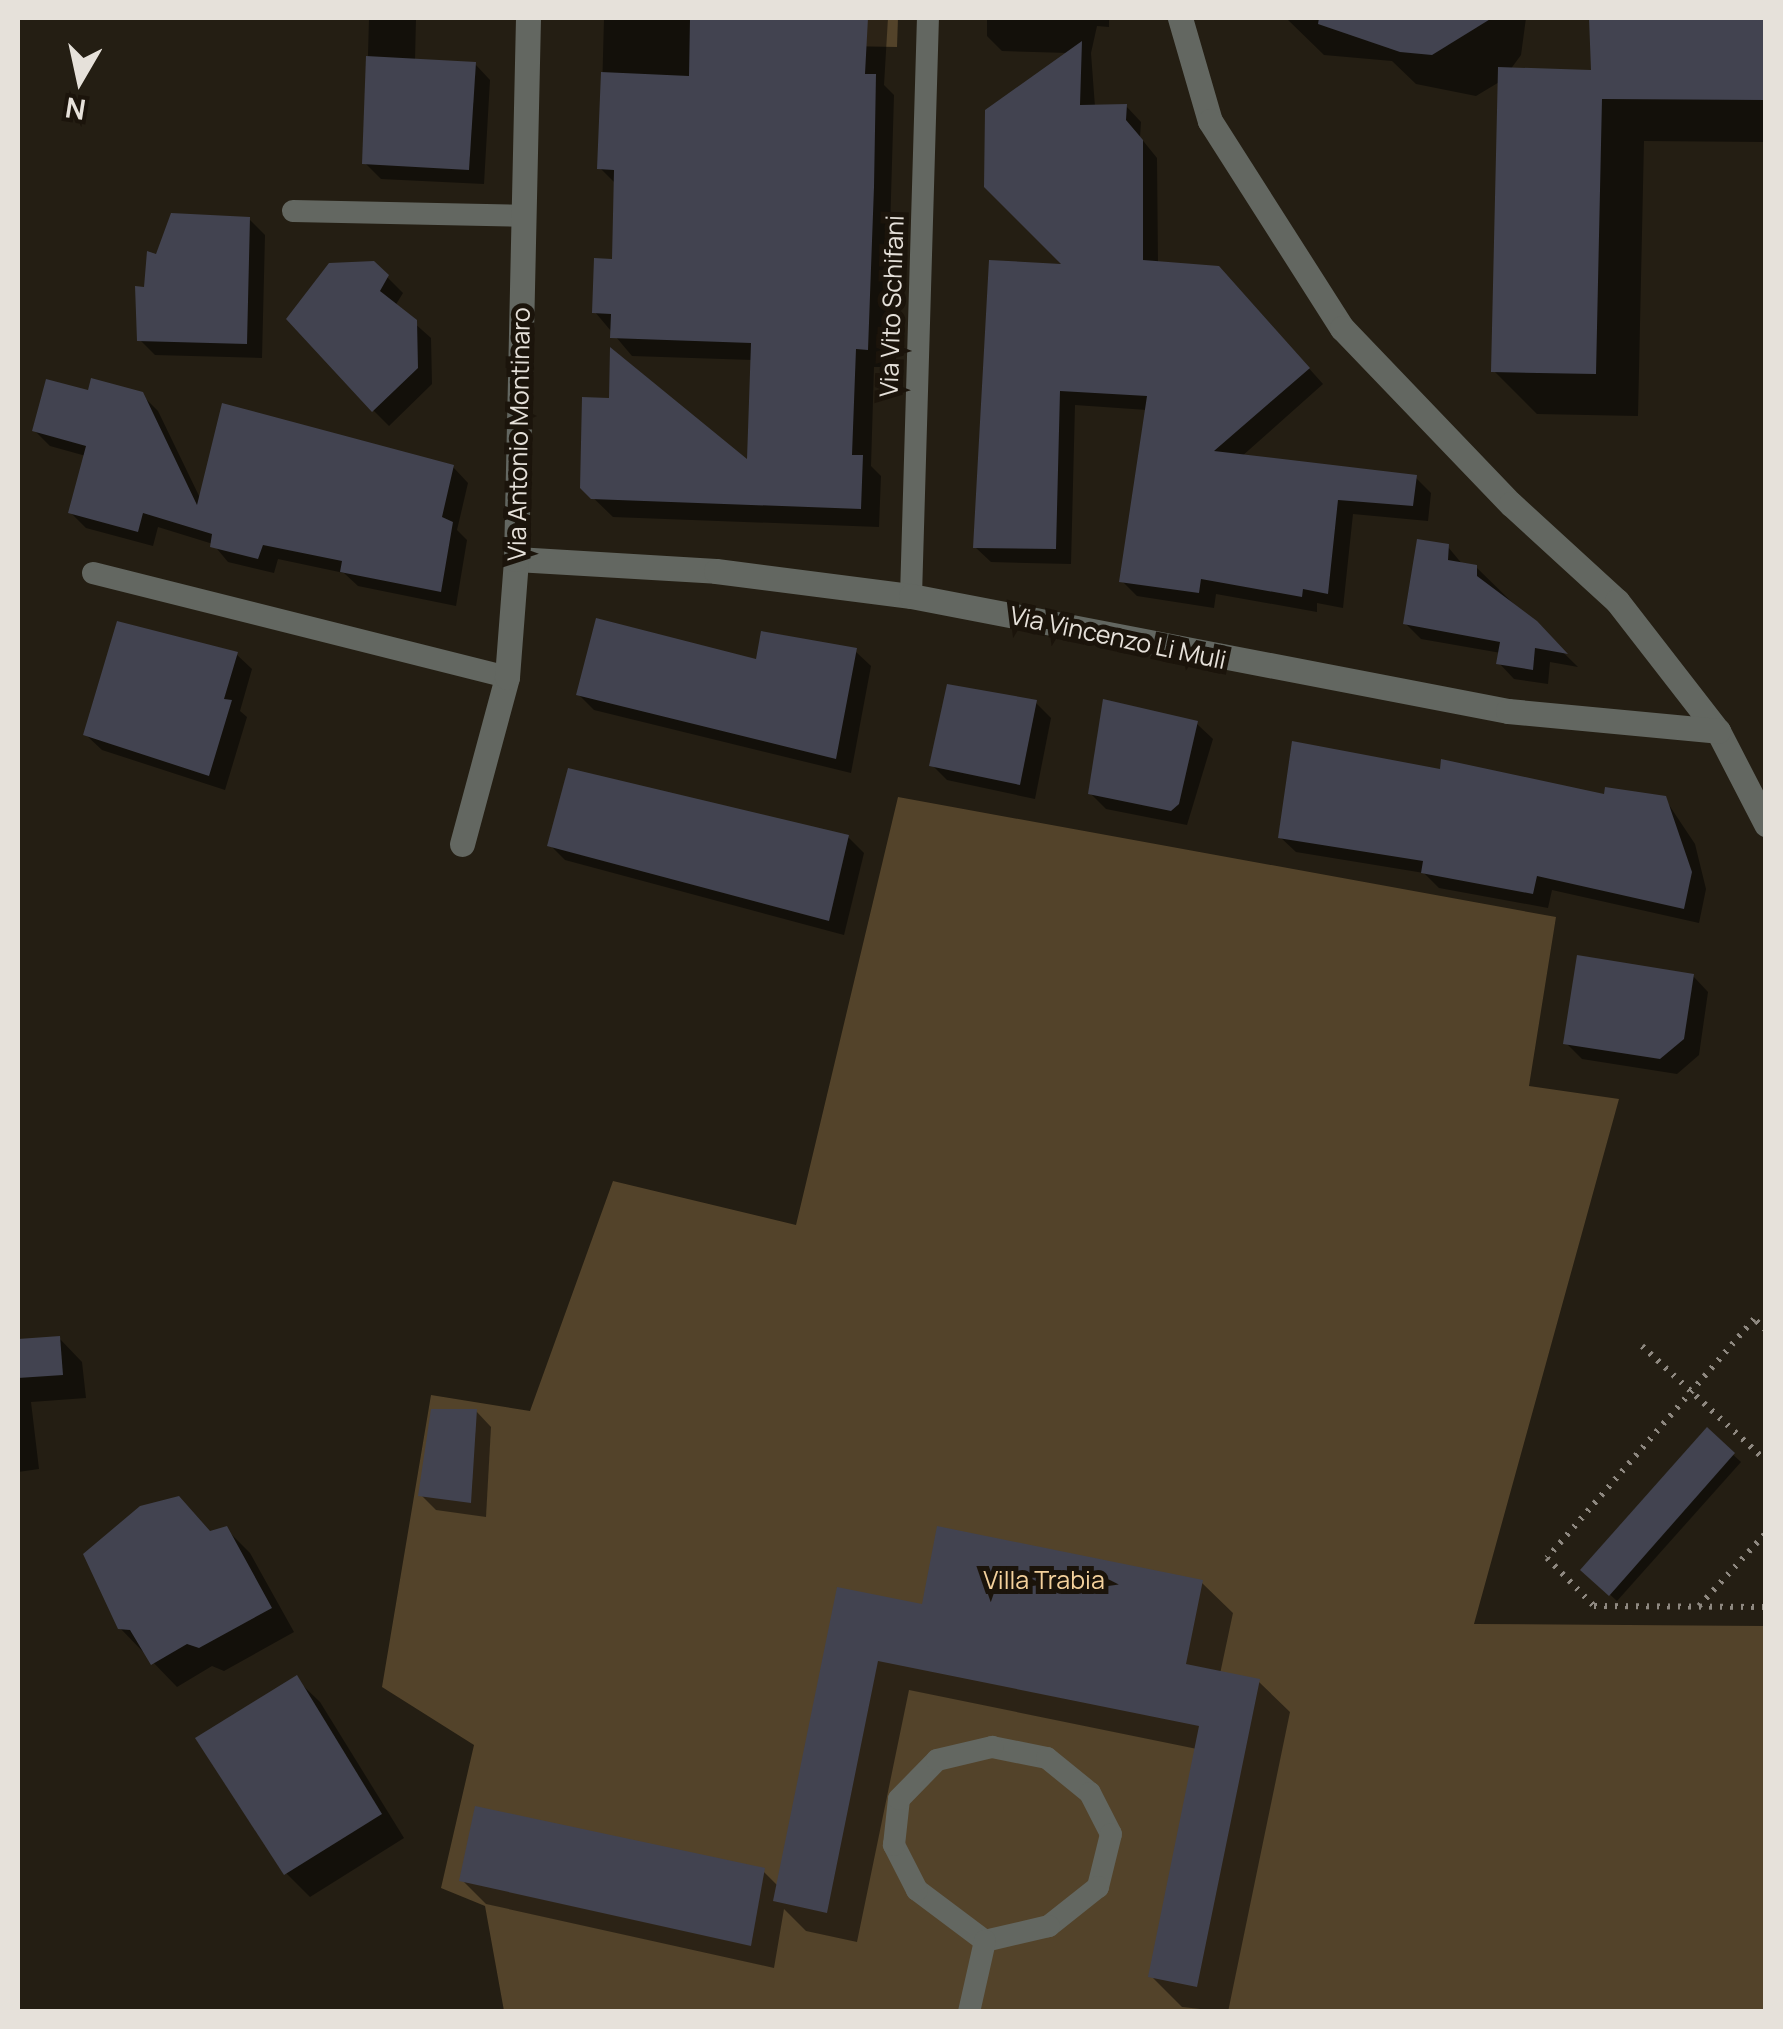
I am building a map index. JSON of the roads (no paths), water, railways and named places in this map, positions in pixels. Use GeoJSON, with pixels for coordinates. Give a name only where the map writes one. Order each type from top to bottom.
{"type":"FeatureCollection","features":[{"type":"Feature","properties":{"kind":"street","name":"Via Antonio Montinaro"},"geometry":{"type":"LineString","coordinates":[[462,844],[507,677],[516,558],[528,18]]}},
{"type":"Feature","properties":{"kind":"street"},"geometry":{"type":"LineString","coordinates":[[1180,18],[1210,121],[1342,328],[1512,504],[1617,601],[1718,731],[1766,824]]}},
{"type":"Feature","properties":{"kind":"street","name":"Via Vincenzo Li Muli"},"geometry":{"type":"LineString","coordinates":[[516,558],[716,571],[912,596],[1469,704],[1718,731]]}},
{"type":"Feature","properties":{"kind":"lane","name":"Via Vito Schifani"},"geometry":{"type":"LineString","coordinates":[[912,596],[928,18]]}},
{"type":"Feature","properties":{"kind":"lane"},"geometry":{"type":"LineString","coordinates":[[293,211],[524,216]]}},
{"type":"Feature","properties":{"kind":"lane"},"geometry":{"type":"LineString","coordinates":[[93,573],[507,677]]}},
{"type":"Feature","properties":{"kind":"lane"},"geometry":{"type":"LineString","coordinates":[[992,1746],[1047,1758],[1090,1792],[1111,1834],[1098,1887],[1049,1926],[986,1941],[918,1890],[894,1845],[899,1799],[937,1760],[992,1746]]}},
{"type":"Feature","properties":{"kind":"lane"},"geometry":{"type":"LineString","coordinates":[[969,2012],[986,1941]]}},
{"type":"Feature","properties":{"kind":"park label","name":"Villa Trabia"},"geometry":{"type":"Point","coordinates":[1044,1580]}}]}
